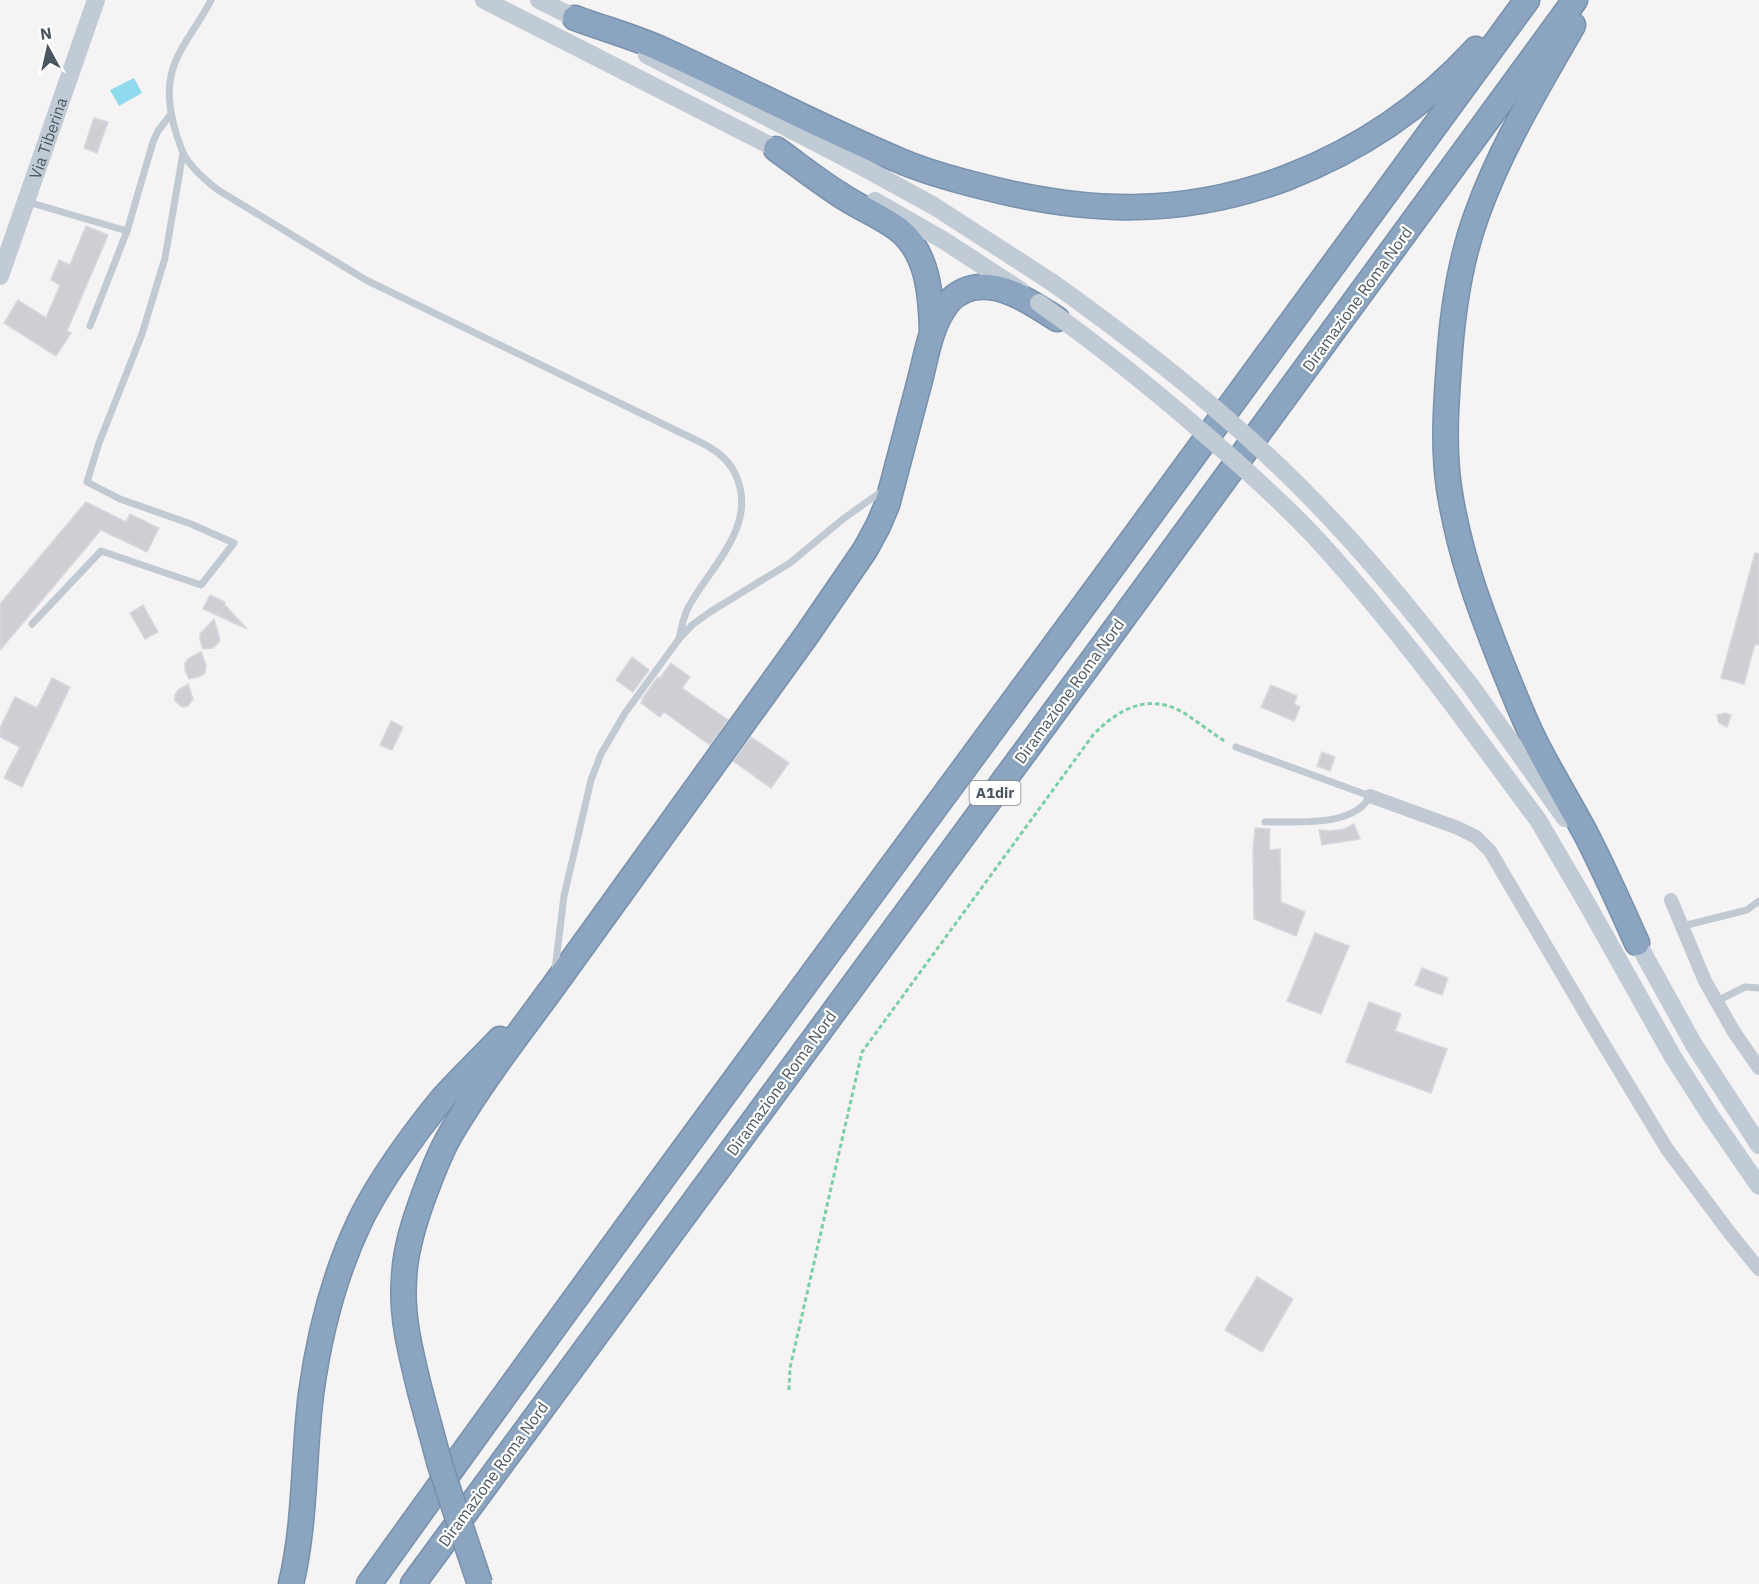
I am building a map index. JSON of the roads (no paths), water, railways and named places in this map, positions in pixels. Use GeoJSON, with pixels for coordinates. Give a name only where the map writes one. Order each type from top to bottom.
{"type":"FeatureCollection","features":[{"type":"Feature","properties":{"kind":"highway"},"geometry":{"type":"LineString","coordinates":[[575,18],[661,49],[788,111],[908,164],[1033,199],[1091,207],[1130,208],[1176,205],[1239,194],[1309,169],[1353,148],[1390,124],[1440,86],[1519,0]]}},
{"type":"Feature","properties":{"kind":"highway","name":"A1dir"},"geometry":{"type":"LineString","coordinates":[[369,1584],[755,1051],[1527,0]]}},
{"type":"Feature","properties":{"kind":"highway","name":"Diramazione Roma Nord"},"geometry":{"type":"LineString","coordinates":[[412,1584],[1575,0]]}},
{"type":"Feature","properties":{"kind":"highway"},"geometry":{"type":"LineString","coordinates":[[1588,0],[1517,123],[1476,216],[1468,242],[1450,339],[1446,447],[1449,486],[1456,525],[1465,566],[1479,608],[1540,751],[1587,837],[1637,943]]}},
{"type":"Feature","properties":{"kind":"highway"},"geometry":{"type":"LineString","coordinates":[[776,148],[840,195],[891,225],[909,240],[918,253],[926,278],[931,306],[932,336]]}},
{"type":"Feature","properties":{"kind":"highway"},"geometry":{"type":"LineString","coordinates":[[480,1584],[440,1465],[420,1391],[408,1338],[404,1296],[406,1260],[413,1227],[431,1175],[455,1125],[858,560],[878,526],[887,505],[932,336],[943,310],[952,298],[964,290],[979,287],[1002,291],[1019,297],[1089,339]]}},
{"type":"Feature","properties":{"kind":"highway"},"geometry":{"type":"LineString","coordinates":[[291,1584],[303,1506],[311,1395],[319,1344],[339,1273],[353,1236],[382,1183],[436,1107],[501,1038],[554,987]]}},
{"type":"Feature","properties":{"kind":"main road","name":"Via Tiberina"},"geometry":{"type":"LineString","coordinates":[[0,276],[96,0]]}},
{"type":"Feature","properties":{"kind":"main road"},"geometry":{"type":"LineString","coordinates":[[484,0],[776,148],[928,231],[1039,303],[1089,339],[1169,402],[1247,470],[1312,534],[1366,594],[1450,701],[1538,820],[1673,1057],[1759,1186]]}},
{"type":"Feature","properties":{"kind":"main road"},"geometry":{"type":"LineString","coordinates":[[539,0],[859,165],[956,219],[1053,283],[1104,320],[1184,384],[1263,452],[1329,517],[1384,578],[1472,686],[1558,807],[1694,1045],[1759,1145]]}},
{"type":"Feature","properties":{"kind":"street"},"geometry":{"type":"LineString","coordinates":[[1370,796],[1458,828],[1476,837],[1490,851],[1597,1034],[1668,1149],[1759,1269]]}},
{"type":"Feature","properties":{"kind":"street"},"geometry":{"type":"LineString","coordinates":[[1671,900],[1705,981],[1734,1032],[1759,1068]]}},
{"type":"Feature","properties":{"kind":"lane"},"geometry":{"type":"LineString","coordinates":[[211,0],[176,60],[169,87],[171,114],[183,153],[204,179],[218,190],[366,280],[702,443],[721,455],[735,471],[742,494],[742,513],[739,524],[729,544],[688,607],[678,639]]}},
{"type":"Feature","properties":{"kind":"lane"},"geometry":{"type":"LineString","coordinates":[[90,326],[127,231],[153,142],[171,114]]}},
{"type":"Feature","properties":{"kind":"lane"},"geometry":{"type":"LineString","coordinates":[[32,624],[101,551],[201,585],[234,543],[191,524],[120,499],[87,482],[99,443],[142,334],[165,258],[183,153]]}},
{"type":"Feature","properties":{"kind":"lane"},"geometry":{"type":"LineString","coordinates":[[26,201],[127,231]]}},
{"type":"Feature","properties":{"kind":"lane"},"geometry":{"type":"LineString","coordinates":[[554,987],[564,896],[572,858],[595,769],[616,727],[678,639],[692,625],[790,563],[843,519],[892,484]]}},
{"type":"Feature","properties":{"kind":"lane"},"geometry":{"type":"LineString","coordinates":[[1236,747],[1370,796],[1366,804],[1358,810],[1339,818],[1265,822]]}},
{"type":"Feature","properties":{"kind":"lane"},"geometry":{"type":"LineString","coordinates":[[1683,926],[1747,910],[1759,901]]}},
{"type":"Feature","properties":{"kind":"lane"},"geometry":{"type":"LineString","coordinates":[[1716,1001],[1745,987],[1759,988]]}},
{"type":"Feature","properties":{"kind":"water"},"geometry":{"type":"Polygon","coordinates":[[[134,78],[142,93],[119,106],[110,90],[134,78]]]}}]}
